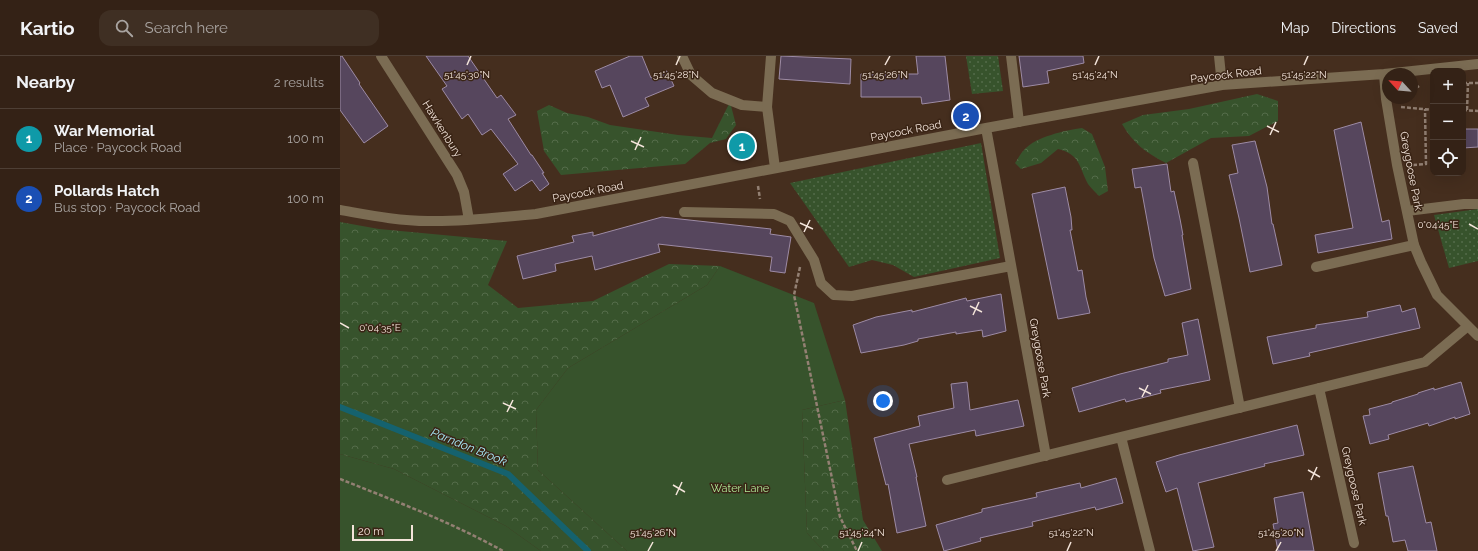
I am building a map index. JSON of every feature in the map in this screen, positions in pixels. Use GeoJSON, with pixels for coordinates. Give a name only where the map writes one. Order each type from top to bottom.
{"type":"FeatureCollection","features":[{"type":"Feature","properties":{"kind":"street","name":"Hawkenbury"},"geometry":{"type":"LineString","coordinates":[[382,56],[457,175],[464,192],[469,220]]}},
{"type":"Feature","properties":{"kind":"street"},"geometry":{"type":"LineString","coordinates":[[682,56],[691,75],[712,93],[742,105],[767,107]]}},
{"type":"Feature","properties":{"kind":"street"},"geometry":{"type":"LineString","coordinates":[[771,56],[767,107],[775,168]]}},
{"type":"Feature","properties":{"kind":"street"},"geometry":{"type":"LineString","coordinates":[[1011,56],[1019,122]]}},
{"type":"Feature","properties":{"kind":"street"},"geometry":{"type":"LineString","coordinates":[[1219,56],[1222,85]]}},
{"type":"Feature","properties":{"kind":"street","name":"Paycock Road"},"geometry":{"type":"LineString","coordinates":[[1418,70],[1478,64]]}},
{"type":"Feature","properties":{"kind":"street","name":"Paycock Road"},"geometry":{"type":"LineString","coordinates":[[340,210],[388,219],[428,222],[536,214],[986,128],[1222,85],[1382,74]]}},
{"type":"Feature","properties":{"kind":"street","name":"Greygoose Park"},"geometry":{"type":"LineString","coordinates":[[1387,104],[1397,165],[1414,245],[1437,295],[1478,336]]}},
{"type":"Feature","properties":{"kind":"street","name":"Greygoose Park"},"geometry":{"type":"LineString","coordinates":[[986,128],[1046,456]]}},
{"type":"Feature","properties":{"kind":"street"},"geometry":{"type":"LineString","coordinates":[[1193,163],[1240,408]]}},
{"type":"Feature","properties":{"kind":"street"},"geometry":{"type":"LineString","coordinates":[[1407,211],[1464,204],[1478,204]]}},
{"type":"Feature","properties":{"kind":"street"},"geometry":{"type":"LineString","coordinates":[[684,212],[774,214],[790,221],[814,260],[821,283],[834,295],[852,296],[1011,266]]}},
{"type":"Feature","properties":{"kind":"street"},"geometry":{"type":"LineString","coordinates":[[1316,267],[1414,245]]}},
{"type":"Feature","properties":{"kind":"street"},"geometry":{"type":"LineString","coordinates":[[947,480],[1425,362],[1468,326]]}},
{"type":"Feature","properties":{"kind":"street","name":"Greygoose Park"},"geometry":{"type":"LineString","coordinates":[[1320,388],[1354,543]]}},
{"type":"Feature","properties":{"kind":"street"},"geometry":{"type":"LineString","coordinates":[[1121,437],[1150,551]]}},
{"type":"Feature","properties":{"kind":"path"},"geometry":{"type":"LineString","coordinates":[[1478,83],[1468,83],[1467,110],[1478,111]]}},
{"type":"Feature","properties":{"kind":"path"},"geometry":{"type":"LineString","coordinates":[[1401,106],[1430,110]]}},
{"type":"Feature","properties":{"kind":"path"},"geometry":{"type":"LineString","coordinates":[[1408,165],[1426,164],[1425,110]]}},
{"type":"Feature","properties":{"kind":"path"},"geometry":{"type":"LineString","coordinates":[[805,244],[794,295],[840,517],[857,551]]}},
{"type":"Feature","properties":{"kind":"path"},"geometry":{"type":"LineString","coordinates":[[340,479],[434,518],[483,540],[503,551]]}},
{"type":"Feature","properties":{"kind":"green space"},"geometry":{"type":"Polygon","coordinates":[[[966,56],[998,56],[1003,91],[972,94],[966,56]]]}},
{"type":"Feature","properties":{"kind":"green space"},"geometry":{"type":"Polygon","coordinates":[[[1257,94],[1278,101],[1278,121],[1249,136],[1211,138],[1166,163],[1152,155],[1135,142],[1122,124],[1143,115],[1189,109],[1257,94]]]}},
{"type":"Feature","properties":{"kind":"green space"},"geometry":{"type":"Polygon","coordinates":[[[730,102],[736,125],[726,139],[710,143],[685,164],[561,175],[544,151],[537,111],[549,105],[567,113],[588,117],[610,125],[678,135],[712,138],[730,102]]]}},
{"type":"Feature","properties":{"kind":"green space"},"geometry":{"type":"Polygon","coordinates":[[[1082,128],[1092,134],[1105,167],[1108,191],[1099,196],[1088,184],[1075,158],[1065,151],[1058,149],[1041,163],[1021,169],[1015,163],[1021,153],[1035,141],[1060,132],[1082,128]]]}},
{"type":"Feature","properties":{"kind":"green space"},"geometry":{"type":"Polygon","coordinates":[[[981,143],[1000,258],[914,277],[893,265],[872,260],[849,267],[790,183],[981,143]]]}},
{"type":"Feature","properties":{"kind":"green space"},"geometry":{"type":"Polygon","coordinates":[[[1478,209],[1478,261],[1449,268],[1434,215],[1478,209]]]}},
{"type":"Feature","properties":{"kind":"green space"},"geometry":{"type":"Polygon","coordinates":[[[340,222],[379,229],[507,241],[488,285],[518,308],[593,301],[669,264],[720,266],[707,285],[568,368],[536,410],[538,470],[627,551],[541,551],[506,526],[394,469],[340,454],[340,222]]]}},
{"type":"Feature","properties":{"kind":"green space","name":"Water Lane"},"geometry":{"type":"Polygon","coordinates":[[[720,266],[814,303],[845,400],[802,410],[807,533],[824,551],[627,551],[538,470],[536,410],[568,368],[707,285],[720,266]]]}},
{"type":"Feature","properties":{"kind":"green space"},"geometry":{"type":"Polygon","coordinates":[[[845,400],[863,520],[882,551],[824,551],[807,533],[802,410],[845,400]]]}},
{"type":"Feature","properties":{"kind":"green space"},"geometry":{"type":"Polygon","coordinates":[[[340,454],[394,469],[506,526],[541,551],[340,551],[340,454]]]}},
{"type":"Feature","properties":{"kind":"building"},"geometry":{"type":"Polygon","coordinates":[[[340,56],[342,56],[388,126],[364,143],[340,110],[340,56]]]}},
{"type":"Feature","properties":{"kind":"building"},"geometry":{"type":"Polygon","coordinates":[[[426,56],[468,56],[497,98],[501,95],[516,115],[508,119],[544,173],[542,173],[549,184],[540,191],[532,180],[515,191],[503,174],[518,164],[491,129],[482,135],[468,114],[462,119],[442,89],[447,86],[426,56]]]}},
{"type":"Feature","properties":{"kind":"building"},"geometry":{"type":"Polygon","coordinates":[[[630,56],[642,56],[651,78],[667,71],[674,86],[645,98],[649,106],[623,117],[610,85],[602,88],[595,71],[630,56]]]}},
{"type":"Feature","properties":{"kind":"building"},"geometry":{"type":"Polygon","coordinates":[[[781,56],[851,59],[850,84],[779,79],[781,56]]]}},
{"type":"Feature","properties":{"kind":"building"},"geometry":{"type":"Polygon","coordinates":[[[916,56],[945,56],[950,100],[922,104],[921,97],[861,97],[861,74],[918,74],[916,56]]]}},
{"type":"Feature","properties":{"kind":"building"},"geometry":{"type":"Polygon","coordinates":[[[1019,56],[1083,56],[1084,63],[1047,71],[1049,83],[1023,87],[1019,56]]]}},
{"type":"Feature","properties":{"kind":"building"},"geometry":{"type":"Polygon","coordinates":[[[1361,122],[1382,222],[1389,220],[1392,239],[1318,253],[1315,235],[1353,228],[1334,130],[1361,122]]]}},
{"type":"Feature","properties":{"kind":"building"},"geometry":{"type":"Polygon","coordinates":[[[1466,129],[1478,129],[1478,147],[1466,148],[1466,129]]]}},
{"type":"Feature","properties":{"kind":"building"},"geometry":{"type":"Polygon","coordinates":[[[1255,141],[1267,187],[1272,224],[1282,265],[1250,272],[1229,175],[1238,173],[1232,145],[1255,141]]]}},
{"type":"Feature","properties":{"kind":"building"},"geometry":{"type":"Polygon","coordinates":[[[1167,164],[1171,192],[1174,191],[1180,219],[1191,289],[1165,296],[1154,258],[1141,187],[1135,188],[1132,169],[1167,164]]]}},
{"type":"Feature","properties":{"kind":"building"},"geometry":{"type":"Polygon","coordinates":[[[1065,187],[1071,217],[1072,230],[1070,230],[1078,271],[1082,270],[1090,313],[1058,319],[1032,194],[1065,187]]]}},
{"type":"Feature","properties":{"kind":"building"},"geometry":{"type":"Polygon","coordinates":[[[662,217],[771,229],[770,234],[791,237],[785,273],[770,271],[772,257],[658,244],[660,252],[595,270],[592,256],[555,264],[556,271],[523,279],[517,256],[574,242],[572,236],[593,232],[593,236],[662,217]]]}},
{"type":"Feature","properties":{"kind":"building"},"geometry":{"type":"Polygon","coordinates":[[[1001,294],[1006,331],[983,337],[982,330],[956,334],[956,332],[918,339],[918,341],[904,345],[861,353],[853,325],[876,317],[912,310],[912,312],[966,298],[967,301],[1001,294]]]}},
{"type":"Feature","properties":{"kind":"building"},"geometry":{"type":"Polygon","coordinates":[[[1400,305],[1402,312],[1415,308],[1420,328],[1309,353],[1310,356],[1273,364],[1267,337],[1316,328],[1316,325],[1368,317],[1367,312],[1400,305]]]}},
{"type":"Feature","properties":{"kind":"building"},"geometry":{"type":"Polygon","coordinates":[[[1198,319],[1210,380],[1160,390],[1161,393],[1126,402],[1125,399],[1079,412],[1072,388],[1168,362],[1168,359],[1188,355],[1182,323],[1198,319]]]}},
{"type":"Feature","properties":{"kind":"building"},"geometry":{"type":"Polygon","coordinates":[[[967,382],[970,410],[1018,400],[1024,426],[976,436],[975,430],[909,444],[926,526],[897,533],[888,484],[886,485],[874,438],[920,426],[918,416],[954,408],[951,384],[967,382]]]}},
{"type":"Feature","properties":{"kind":"building"},"geometry":{"type":"Polygon","coordinates":[[[1461,382],[1470,414],[1455,419],[1455,417],[1429,426],[1428,423],[1388,435],[1389,439],[1370,444],[1363,416],[1370,415],[1369,409],[1392,403],[1434,388],[1434,390],[1461,382]]]}},
{"type":"Feature","properties":{"kind":"building"},"geometry":{"type":"Polygon","coordinates":[[[1297,425],[1304,455],[1264,464],[1265,466],[1198,483],[1214,547],[1193,551],[1177,488],[1166,492],[1156,462],[1297,425]]]}},
{"type":"Feature","properties":{"kind":"building"},"geometry":{"type":"Polygon","coordinates":[[[1413,466],[1426,523],[1431,522],[1437,551],[1408,551],[1405,540],[1393,542],[1388,516],[1386,516],[1378,473],[1413,466]]]}},
{"type":"Feature","properties":{"kind":"building"},"geometry":{"type":"Polygon","coordinates":[[[1116,478],[1123,503],[1096,510],[1095,507],[1032,522],[1033,526],[980,538],[981,541],[944,551],[936,525],[982,512],[982,509],[1037,497],[1036,493],[1080,483],[1081,488],[1116,478]]]}},
{"type":"Feature","properties":{"kind":"building"},"geometry":{"type":"Polygon","coordinates":[[[1303,492],[1314,551],[1278,551],[1273,524],[1278,523],[1274,498],[1303,492]]]}},
{"type":"Feature","properties":{"kind":"waterway","name":"Parndon Brook"},"geometry":{"type":"LineString","coordinates":[[340,407],[508,474],[588,551]]}},
{"type":"Feature","properties":{"kind":"place","name":"Pollards Hatch"},"geometry":{"type":"Point","coordinates":[966,116]}},
{"type":"Feature","properties":{"kind":"place","name":"War Memorial"},"geometry":{"type":"Point","coordinates":[742,146]}}]}
